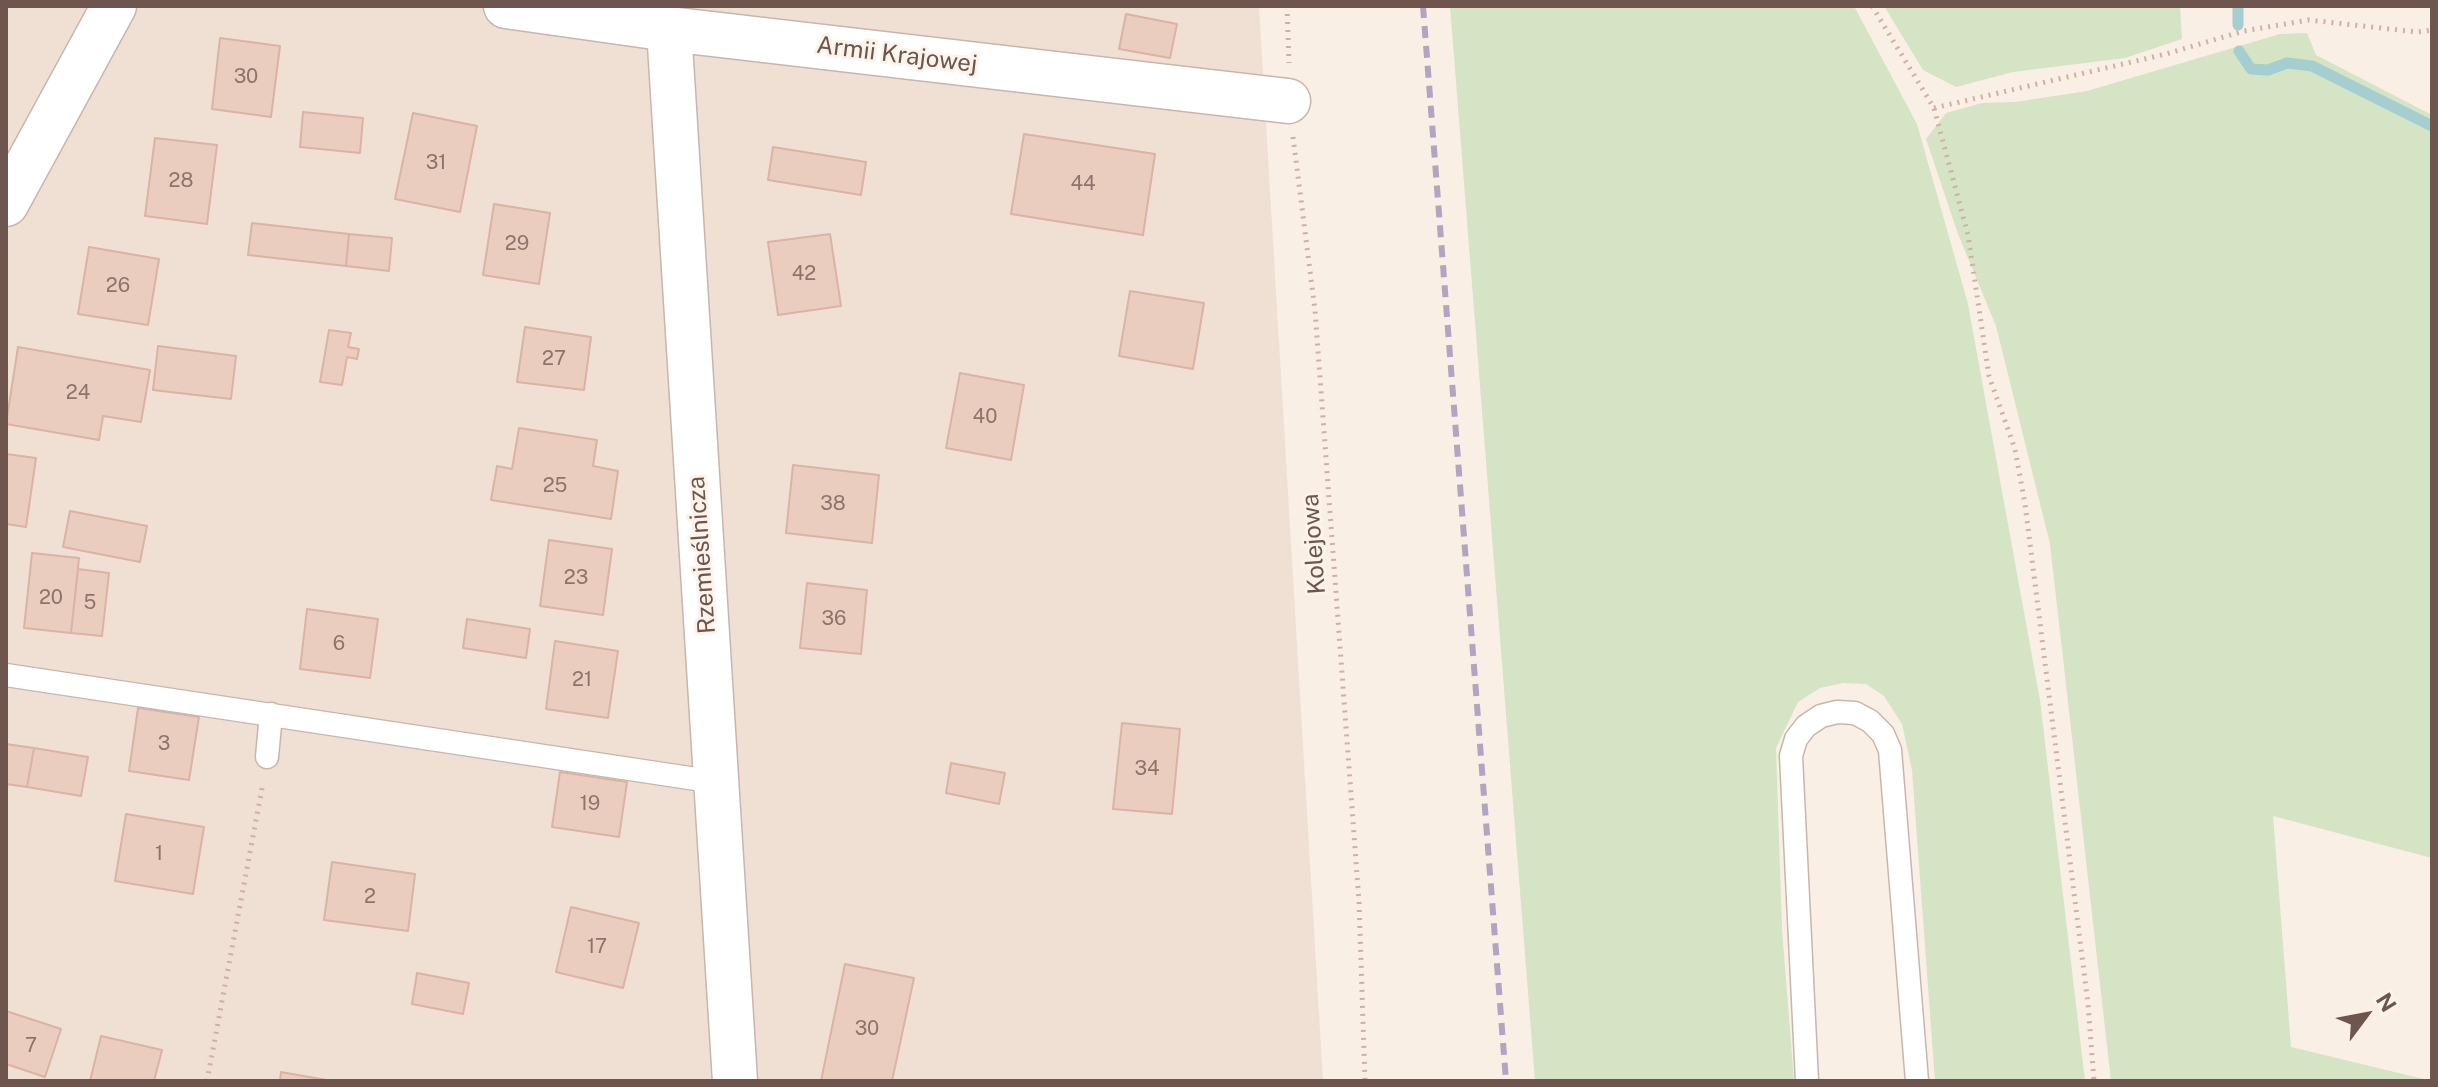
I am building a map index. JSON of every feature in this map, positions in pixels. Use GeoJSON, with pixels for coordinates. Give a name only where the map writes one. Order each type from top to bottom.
{"type":"FeatureCollection","features":[{"type":"Feature","properties":{"kind":"street"},"geometry":{"type":"LineString","coordinates":[[6,204],[114,6]]}},
{"type":"Feature","properties":{"kind":"street","name":"Armii Krajowej"},"geometry":{"type":"LineString","coordinates":[[506,6],[669,29],[1288,101]]}},
{"type":"Feature","properties":{"kind":"street","name":"Rzemieślnicza"},"geometry":{"type":"LineString","coordinates":[[669,29],[735,1081]]}},
{"type":"Feature","properties":{"kind":"lane"},"geometry":{"type":"LineString","coordinates":[[6,675],[716,782]]}},
{"type":"Feature","properties":{"kind":"lane"},"geometry":{"type":"LineString","coordinates":[[1807,1081],[1791,756],[1806,726],[1821,716],[1837,712],[1855,713],[1870,721],[1883,734],[1890,750],[1917,1081]]}},
{"type":"Feature","properties":{"kind":"lane"},"geometry":{"type":"LineString","coordinates":[[267,757],[271,714]]}},
{"type":"Feature","properties":{"kind":"path","name":"Kolejowa"},"geometry":{"type":"LineString","coordinates":[[1287,6],[1288,101],[1315,310],[1359,902],[1365,1081]]}},
{"type":"Feature","properties":{"kind":"path"},"geometry":{"type":"LineString","coordinates":[[1872,6],[1934,108],[1968,235],[1989,376],[2015,449],[2025,504],[2088,1004],[2094,1081]]}},
{"type":"Feature","properties":{"kind":"path"},"geometry":{"type":"LineString","coordinates":[[1934,108],[2166,54],[2244,31],[2309,20],[2417,32],[2432,30]]}},
{"type":"Feature","properties":{"kind":"path"},"geometry":{"type":"LineString","coordinates":[[207,1081],[267,757]]}},
{"type":"Feature","properties":{"kind":"shaded area"},"geometry":{"type":"Polygon","coordinates":[[[6,6],[1259,6],[1323,1081],[6,1081],[6,6]]]}},
{"type":"Feature","properties":{"kind":"green space"},"geometry":{"type":"Polygon","coordinates":[[[1450,6],[1854,6],[1917,124],[1968,304],[2040,700],[2085,1081],[1935,1081],[1912,770],[1902,724],[1884,696],[1866,684],[1843,683],[1820,688],[1798,702],[1776,748],[1782,929],[1794,1081],[1535,1081],[1450,6]]]}},
{"type":"Feature","properties":{"kind":"green space"},"geometry":{"type":"Polygon","coordinates":[[[1884,6],[2180,6],[2182,39],[2125,58],[2013,72],[1956,87],[1923,70],[1884,6]]]}},
{"type":"Feature","properties":{"kind":"green space"},"geometry":{"type":"Polygon","coordinates":[[[2307,33],[2316,55],[2432,115],[2432,858],[2273,816],[2291,1047],[2432,1081],[2111,1081],[2050,544],[1996,326],[1958,234],[1926,139],[1946,113],[1982,103],[2015,102],[2087,91],[2280,34],[2307,33]]]}},
{"type":"Feature","properties":{"kind":"building"},"geometry":{"type":"Polygon","coordinates":[[[1126,14],[1177,24],[1170,58],[1119,49],[1126,14]]]}},
{"type":"Feature","properties":{"kind":"building"},"geometry":{"type":"Polygon","coordinates":[[[220,38],[280,46],[271,117],[212,109],[220,38]]]}},
{"type":"Feature","properties":{"kind":"building"},"geometry":{"type":"Polygon","coordinates":[[[303,112],[363,118],[360,153],[300,147],[303,112]]]}},
{"type":"Feature","properties":{"kind":"building"},"geometry":{"type":"Polygon","coordinates":[[[413,113],[477,126],[460,212],[395,199],[413,113]]]}},
{"type":"Feature","properties":{"kind":"building"},"geometry":{"type":"Polygon","coordinates":[[[1024,134],[1155,154],[1143,235],[1011,214],[1024,134]]]}},
{"type":"Feature","properties":{"kind":"building"},"geometry":{"type":"Polygon","coordinates":[[[155,138],[217,145],[207,224],[145,216],[155,138]]]}},
{"type":"Feature","properties":{"kind":"building"},"geometry":{"type":"Polygon","coordinates":[[[773,147],[866,162],[861,195],[768,180],[773,147]]]}},
{"type":"Feature","properties":{"kind":"building"},"geometry":{"type":"Polygon","coordinates":[[[494,204],[550,213],[539,284],[483,275],[494,204]]]}},
{"type":"Feature","properties":{"kind":"building"},"geometry":{"type":"Polygon","coordinates":[[[252,223],[349,234],[346,266],[248,255],[252,223]]]}},
{"type":"Feature","properties":{"kind":"building"},"geometry":{"type":"Polygon","coordinates":[[[349,234],[392,238],[389,271],[346,266],[349,234]]]}},
{"type":"Feature","properties":{"kind":"building"},"geometry":{"type":"Polygon","coordinates":[[[830,234],[841,306],[778,315],[768,242],[830,234]]]}},
{"type":"Feature","properties":{"kind":"building"},"geometry":{"type":"Polygon","coordinates":[[[89,247],[159,259],[148,325],[78,314],[89,247]]]}},
{"type":"Feature","properties":{"kind":"building"},"geometry":{"type":"Polygon","coordinates":[[[1130,291],[1204,303],[1193,369],[1119,356],[1130,291]]]}},
{"type":"Feature","properties":{"kind":"building"},"geometry":{"type":"Polygon","coordinates":[[[525,327],[591,337],[584,390],[517,382],[525,327]]]}},
{"type":"Feature","properties":{"kind":"building"},"geometry":{"type":"Polygon","coordinates":[[[329,330],[351,333],[348,347],[359,349],[357,359],[347,357],[342,385],[320,382],[329,330]]]}},
{"type":"Feature","properties":{"kind":"building"},"geometry":{"type":"Polygon","coordinates":[[[158,346],[236,356],[231,399],[153,390],[158,346]]]}},
{"type":"Feature","properties":{"kind":"building"},"geometry":{"type":"Polygon","coordinates":[[[18,347],[150,370],[141,422],[103,416],[99,440],[6,424],[18,347]]]}},
{"type":"Feature","properties":{"kind":"building"},"geometry":{"type":"Polygon","coordinates":[[[960,373],[1024,385],[1011,460],[946,448],[960,373]]]}},
{"type":"Feature","properties":{"kind":"building"},"geometry":{"type":"Polygon","coordinates":[[[519,428],[597,440],[593,466],[618,471],[611,519],[491,500],[497,466],[512,469],[519,428]]]}},
{"type":"Feature","properties":{"kind":"building"},"geometry":{"type":"Polygon","coordinates":[[[6,454],[36,458],[26,527],[6,524],[6,454]]]}},
{"type":"Feature","properties":{"kind":"building"},"geometry":{"type":"Polygon","coordinates":[[[793,465],[879,475],[872,543],[786,533],[793,465]]]}},
{"type":"Feature","properties":{"kind":"building"},"geometry":{"type":"Polygon","coordinates":[[[70,511],[147,526],[140,562],[63,547],[70,511]]]}},
{"type":"Feature","properties":{"kind":"building"},"geometry":{"type":"Polygon","coordinates":[[[549,540],[612,549],[603,615],[540,606],[549,540]]]}},
{"type":"Feature","properties":{"kind":"building"},"geometry":{"type":"Polygon","coordinates":[[[32,553],[79,558],[71,633],[24,628],[32,553]]]}},
{"type":"Feature","properties":{"kind":"building"},"geometry":{"type":"Polygon","coordinates":[[[78,569],[109,573],[102,636],[71,633],[78,569]]]}},
{"type":"Feature","properties":{"kind":"building"},"geometry":{"type":"Polygon","coordinates":[[[807,583],[867,590],[861,654],[800,648],[807,583]]]}},
{"type":"Feature","properties":{"kind":"building"},"geometry":{"type":"Polygon","coordinates":[[[307,609],[378,619],[370,678],[300,669],[307,609]]]}},
{"type":"Feature","properties":{"kind":"building"},"geometry":{"type":"Polygon","coordinates":[[[467,619],[530,629],[526,658],[463,648],[467,619]]]}},
{"type":"Feature","properties":{"kind":"building"},"geometry":{"type":"Polygon","coordinates":[[[555,641],[618,651],[608,718],[546,709],[555,641]]]}},
{"type":"Feature","properties":{"kind":"building"},"geometry":{"type":"Polygon","coordinates":[[[138,708],[199,717],[189,780],[129,771],[138,708]]]}},
{"type":"Feature","properties":{"kind":"building"},"geometry":{"type":"Polygon","coordinates":[[[1122,723],[1180,729],[1172,814],[1113,809],[1122,723]]]}},
{"type":"Feature","properties":{"kind":"building"},"geometry":{"type":"Polygon","coordinates":[[[6,744],[34,748],[27,787],[6,784],[6,744]]]}},
{"type":"Feature","properties":{"kind":"building"},"geometry":{"type":"Polygon","coordinates":[[[34,748],[88,757],[81,796],[27,787],[34,748]]]}},
{"type":"Feature","properties":{"kind":"building"},"geometry":{"type":"Polygon","coordinates":[[[951,763],[1005,773],[999,804],[946,793],[951,763]]]}},
{"type":"Feature","properties":{"kind":"building"},"geometry":{"type":"Polygon","coordinates":[[[560,772],[627,782],[619,837],[552,827],[560,772]]]}},
{"type":"Feature","properties":{"kind":"building"},"geometry":{"type":"Polygon","coordinates":[[[126,814],[204,827],[193,894],[115,881],[126,814]]]}},
{"type":"Feature","properties":{"kind":"building"},"geometry":{"type":"Polygon","coordinates":[[[332,862],[415,874],[408,931],[324,920],[332,862]]]}},
{"type":"Feature","properties":{"kind":"building"},"geometry":{"type":"Polygon","coordinates":[[[571,907],[639,923],[623,988],[556,972],[571,907]]]}},
{"type":"Feature","properties":{"kind":"building"},"geometry":{"type":"Polygon","coordinates":[[[845,964],[914,978],[892,1081],[821,1081],[845,964]]]}},
{"type":"Feature","properties":{"kind":"building"},"geometry":{"type":"Polygon","coordinates":[[[417,973],[469,983],[463,1014],[412,1004],[417,973]]]}},
{"type":"Feature","properties":{"kind":"building"},"geometry":{"type":"Polygon","coordinates":[[[6,1011],[61,1029],[45,1077],[6,1064],[6,1011]]]}},
{"type":"Feature","properties":{"kind":"building"},"geometry":{"type":"Polygon","coordinates":[[[101,1036],[162,1050],[154,1081],[90,1081],[101,1036]]]}},
{"type":"Feature","properties":{"kind":"building"},"geometry":{"type":"Polygon","coordinates":[[[281,1072],[332,1081],[280,1081],[281,1072]]]}},
{"type":"Feature","properties":{"kind":"waterway"},"geometry":{"type":"LineString","coordinates":[[2238,6],[2238,25]]}},
{"type":"Feature","properties":{"kind":"waterway"},"geometry":{"type":"LineString","coordinates":[[2239,51],[2251,69],[2268,70],[2287,63],[2312,66],[2432,126]]}},
{"type":"Feature","properties":{"kind":"railway"},"geometry":{"type":"LineString","coordinates":[[1423,6],[1506,1081]]}}]}
